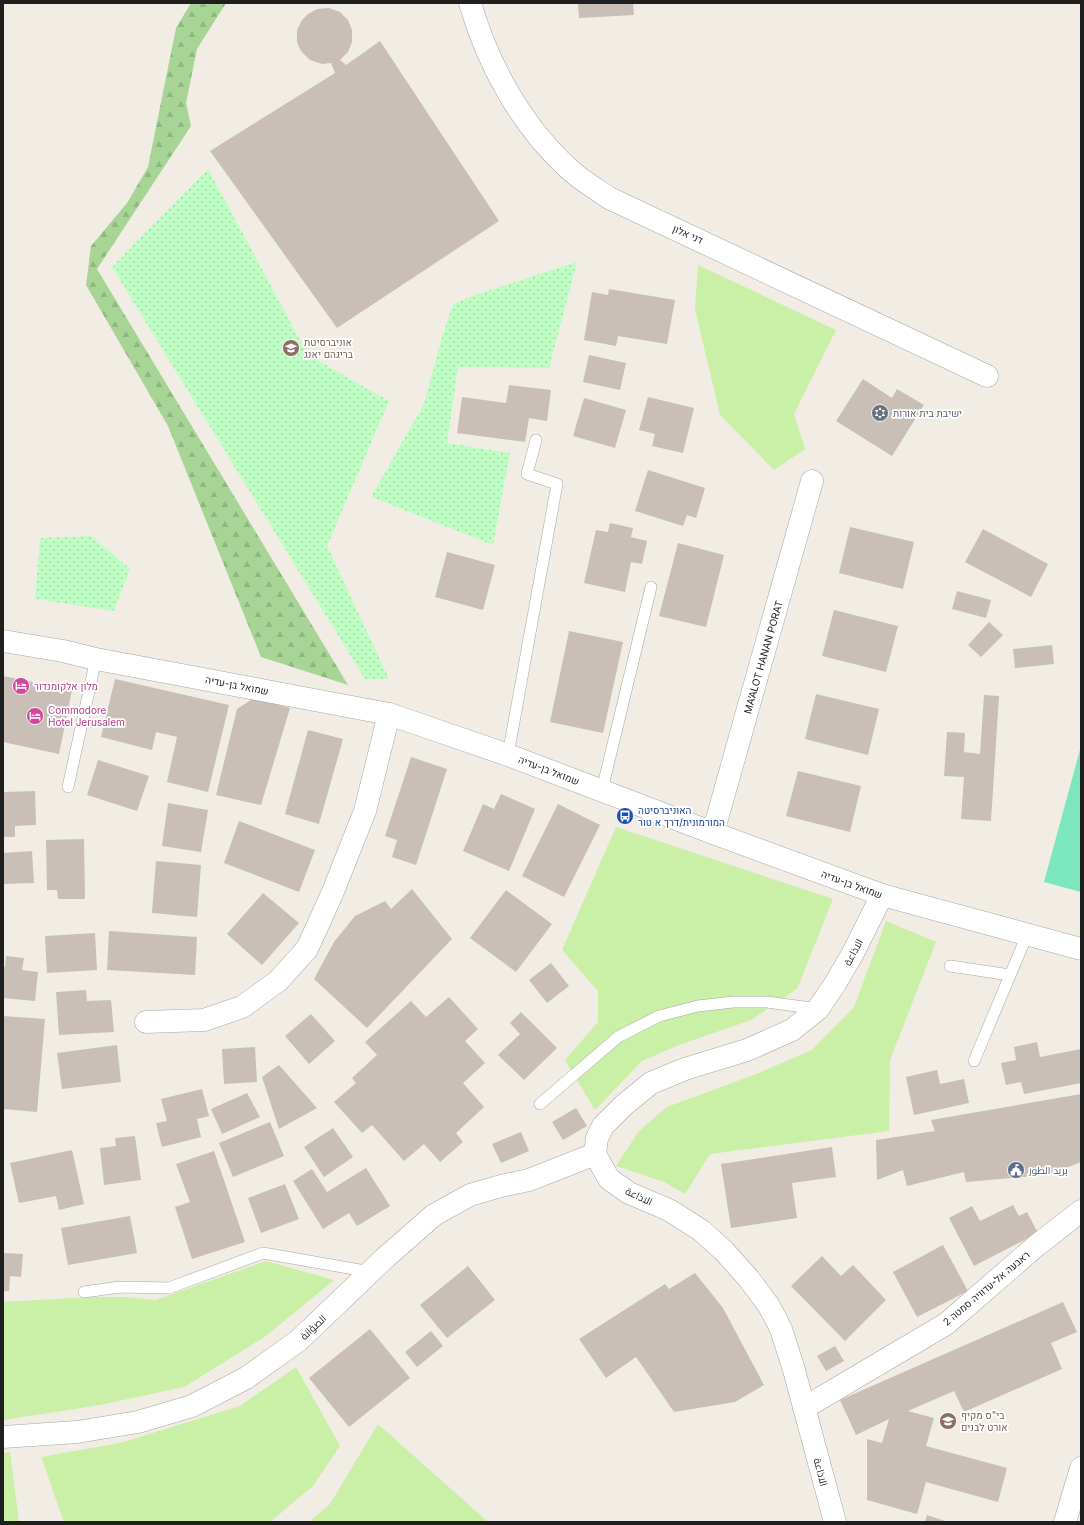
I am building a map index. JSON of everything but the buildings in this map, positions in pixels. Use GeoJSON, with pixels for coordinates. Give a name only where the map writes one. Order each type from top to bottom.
{"type":"FeatureCollection","features":[{"type":"Feature","properties":{"kind":"street","name":"דני אלון"},"geometry":{"type":"LineString","coordinates":[[470,3],[488,52],[506,90],[525,121],[569,170],[584,181],[609,198],[987,376]]}},
{"type":"Feature","properties":{"kind":"street","name":"MA’ALOT HANAN PORAT"},"geometry":{"type":"LineString","coordinates":[[713,834],[812,481]]}},
{"type":"Feature","properties":{"kind":"street","name":"שמואל בן-עדיה"},"geometry":{"type":"LineString","coordinates":[[3,641],[63,651],[96,659],[390,714],[508,755],[713,834],[882,896],[1081,949]]}},
{"type":"Feature","properties":{"kind":"street"},"geometry":{"type":"LineString","coordinates":[[146,1022],[204,1020],[242,1007],[278,981],[307,948],[332,894],[365,811],[390,714]]}},
{"type":"Feature","properties":{"kind":"street","name":"الاذاعة"},"geometry":{"type":"LineString","coordinates":[[835,1522],[804,1408],[780,1329],[769,1306],[749,1279],[724,1251],[702,1231],[669,1210],[629,1193],[609,1179],[595,1154],[597,1138],[603,1126],[624,1105],[651,1083],[685,1069],[747,1050],[792,1030],[818,1009],[853,953],[882,896]]}},
{"type":"Feature","properties":{"kind":"street","name":"الصوّانة"},"geometry":{"type":"LineString","coordinates":[[3,1437],[78,1432],[138,1422],[192,1406],[246,1378],[298,1341],[434,1215],[470,1195],[529,1180],[595,1154]]}},
{"type":"Feature","properties":{"kind":"street","name":"ראבעה אל-עדוויה סמטה 2"},"geometry":{"type":"LineString","coordinates":[[804,1408],[946,1324],[1036,1246],[1081,1211]]}},
{"type":"Feature","properties":{"kind":"street"},"geometry":{"type":"LineString","coordinates":[[1065,1522],[1081,1468]]}},
{"type":"Feature","properties":{"kind":"lane"},"geometry":{"type":"LineString","coordinates":[[508,755],[557,484],[527,474],[536,440]]}},
{"type":"Feature","properties":{"kind":"lane"},"geometry":{"type":"LineString","coordinates":[[602,790],[651,587]]}},
{"type":"Feature","properties":{"kind":"lane"},"geometry":{"type":"LineString","coordinates":[[68,786],[96,659]]}},
{"type":"Feature","properties":{"kind":"lane"},"geometry":{"type":"LineString","coordinates":[[974,1061],[1027,935]]}},
{"type":"Feature","properties":{"kind":"lane"},"geometry":{"type":"LineString","coordinates":[[950,966],[1010,975]]}},
{"type":"Feature","properties":{"kind":"lane"},"geometry":{"type":"LineString","coordinates":[[540,1104],[618,1037],[659,1016],[698,1006],[733,1002],[767,1002],[818,1009]]}},
{"type":"Feature","properties":{"kind":"lane"},"geometry":{"type":"LineString","coordinates":[[84,1292],[120,1287],[169,1288],[263,1252],[371,1272]]}},
{"type":"Feature","properties":{"kind":"green space"},"geometry":{"type":"Polygon","coordinates":[[[191,3],[226,3],[197,49],[186,103],[191,126],[97,269],[348,685],[261,657],[168,426],[86,285],[91,246],[127,203],[148,167],[176,28],[191,3]]]}},
{"type":"Feature","properties":{"kind":"green space"},"geometry":{"type":"Polygon","coordinates":[[[208,169],[308,355],[389,401],[327,546],[389,679],[365,679],[112,267],[208,169]]]}},
{"type":"Feature","properties":{"kind":"green space"},"geometry":{"type":"Polygon","coordinates":[[[577,262],[549,368],[458,367],[447,443],[510,453],[493,545],[371,497],[424,404],[442,337],[453,304],[475,295],[577,262]]]}},
{"type":"Feature","properties":{"kind":"green space"},"geometry":{"type":"Polygon","coordinates":[[[698,265],[836,330],[794,414],[805,449],[774,470],[720,415],[695,309],[698,265]]]}},
{"type":"Feature","properties":{"kind":"green space"},"geometry":{"type":"Polygon","coordinates":[[[91,536],[130,569],[114,611],[35,599],[40,538],[91,536]]]}},
{"type":"Feature","properties":{"kind":"green space"},"geometry":{"type":"Polygon","coordinates":[[[1081,746],[1081,892],[1044,882],[1081,746]]]}},
{"type":"Feature","properties":{"kind":"green space"},"geometry":{"type":"Polygon","coordinates":[[[616,827],[833,899],[797,989],[751,1020],[679,1045],[642,1061],[595,1110],[565,1060],[598,1022],[598,991],[562,950],[616,827]]]}},
{"type":"Feature","properties":{"kind":"green space"},"geometry":{"type":"Polygon","coordinates":[[[886,921],[936,942],[890,1060],[889,1131],[710,1154],[685,1194],[664,1182],[616,1166],[639,1131],[667,1107],[756,1074],[812,1050],[854,1007],[886,921]]]}},
{"type":"Feature","properties":{"kind":"green space"},"geometry":{"type":"Polygon","coordinates":[[[266,1261],[334,1280],[266,1336],[184,1387],[100,1405],[3,1420],[3,1302],[91,1297],[125,1297],[156,1300],[266,1261]]]}},
{"type":"Feature","properties":{"kind":"green space"},"geometry":{"type":"Polygon","coordinates":[[[296,1367],[340,1446],[313,1486],[270,1522],[64,1522],[41,1457],[120,1443],[240,1406],[296,1367]]]}},
{"type":"Feature","properties":{"kind":"green space"},"geometry":{"type":"Polygon","coordinates":[[[378,1424],[488,1522],[309,1522],[330,1504],[378,1424]]]}},
{"type":"Feature","properties":{"kind":"green space"},"geometry":{"type":"Polygon","coordinates":[[[10,1452],[19,1522],[3,1522],[3,1453],[10,1452]]]}},
{"type":"Feature","properties":{"kind":"place","name":"אוניברסיטת בריגהם יאנג"},"geometry":{"type":"Point","coordinates":[291,348]}},
{"type":"Feature","properties":{"kind":"place","name":"ישיבת בית אורות"},"geometry":{"type":"Point","coordinates":[880,413]}},
{"type":"Feature","properties":{"kind":"place","name":"מלון אלקומנדור"},"geometry":{"type":"Point","coordinates":[21,686]}},
{"type":"Feature","properties":{"kind":"place","name":"Commodore Hotel Jerusalem"},"geometry":{"type":"Point","coordinates":[35,716]}},
{"type":"Feature","properties":{"kind":"place","name":"האוניברסיטה המורמונית/דרך א טור"},"geometry":{"type":"Point","coordinates":[625,816]}},
{"type":"Feature","properties":{"kind":"place","name":"بريد الطور"},"geometry":{"type":"Point","coordinates":[1016,1170]}},
{"type":"Feature","properties":{"kind":"place","name":"בי\"ס מקיף אורט לבנים"},"geometry":{"type":"Point","coordinates":[948,1421]}}]}
